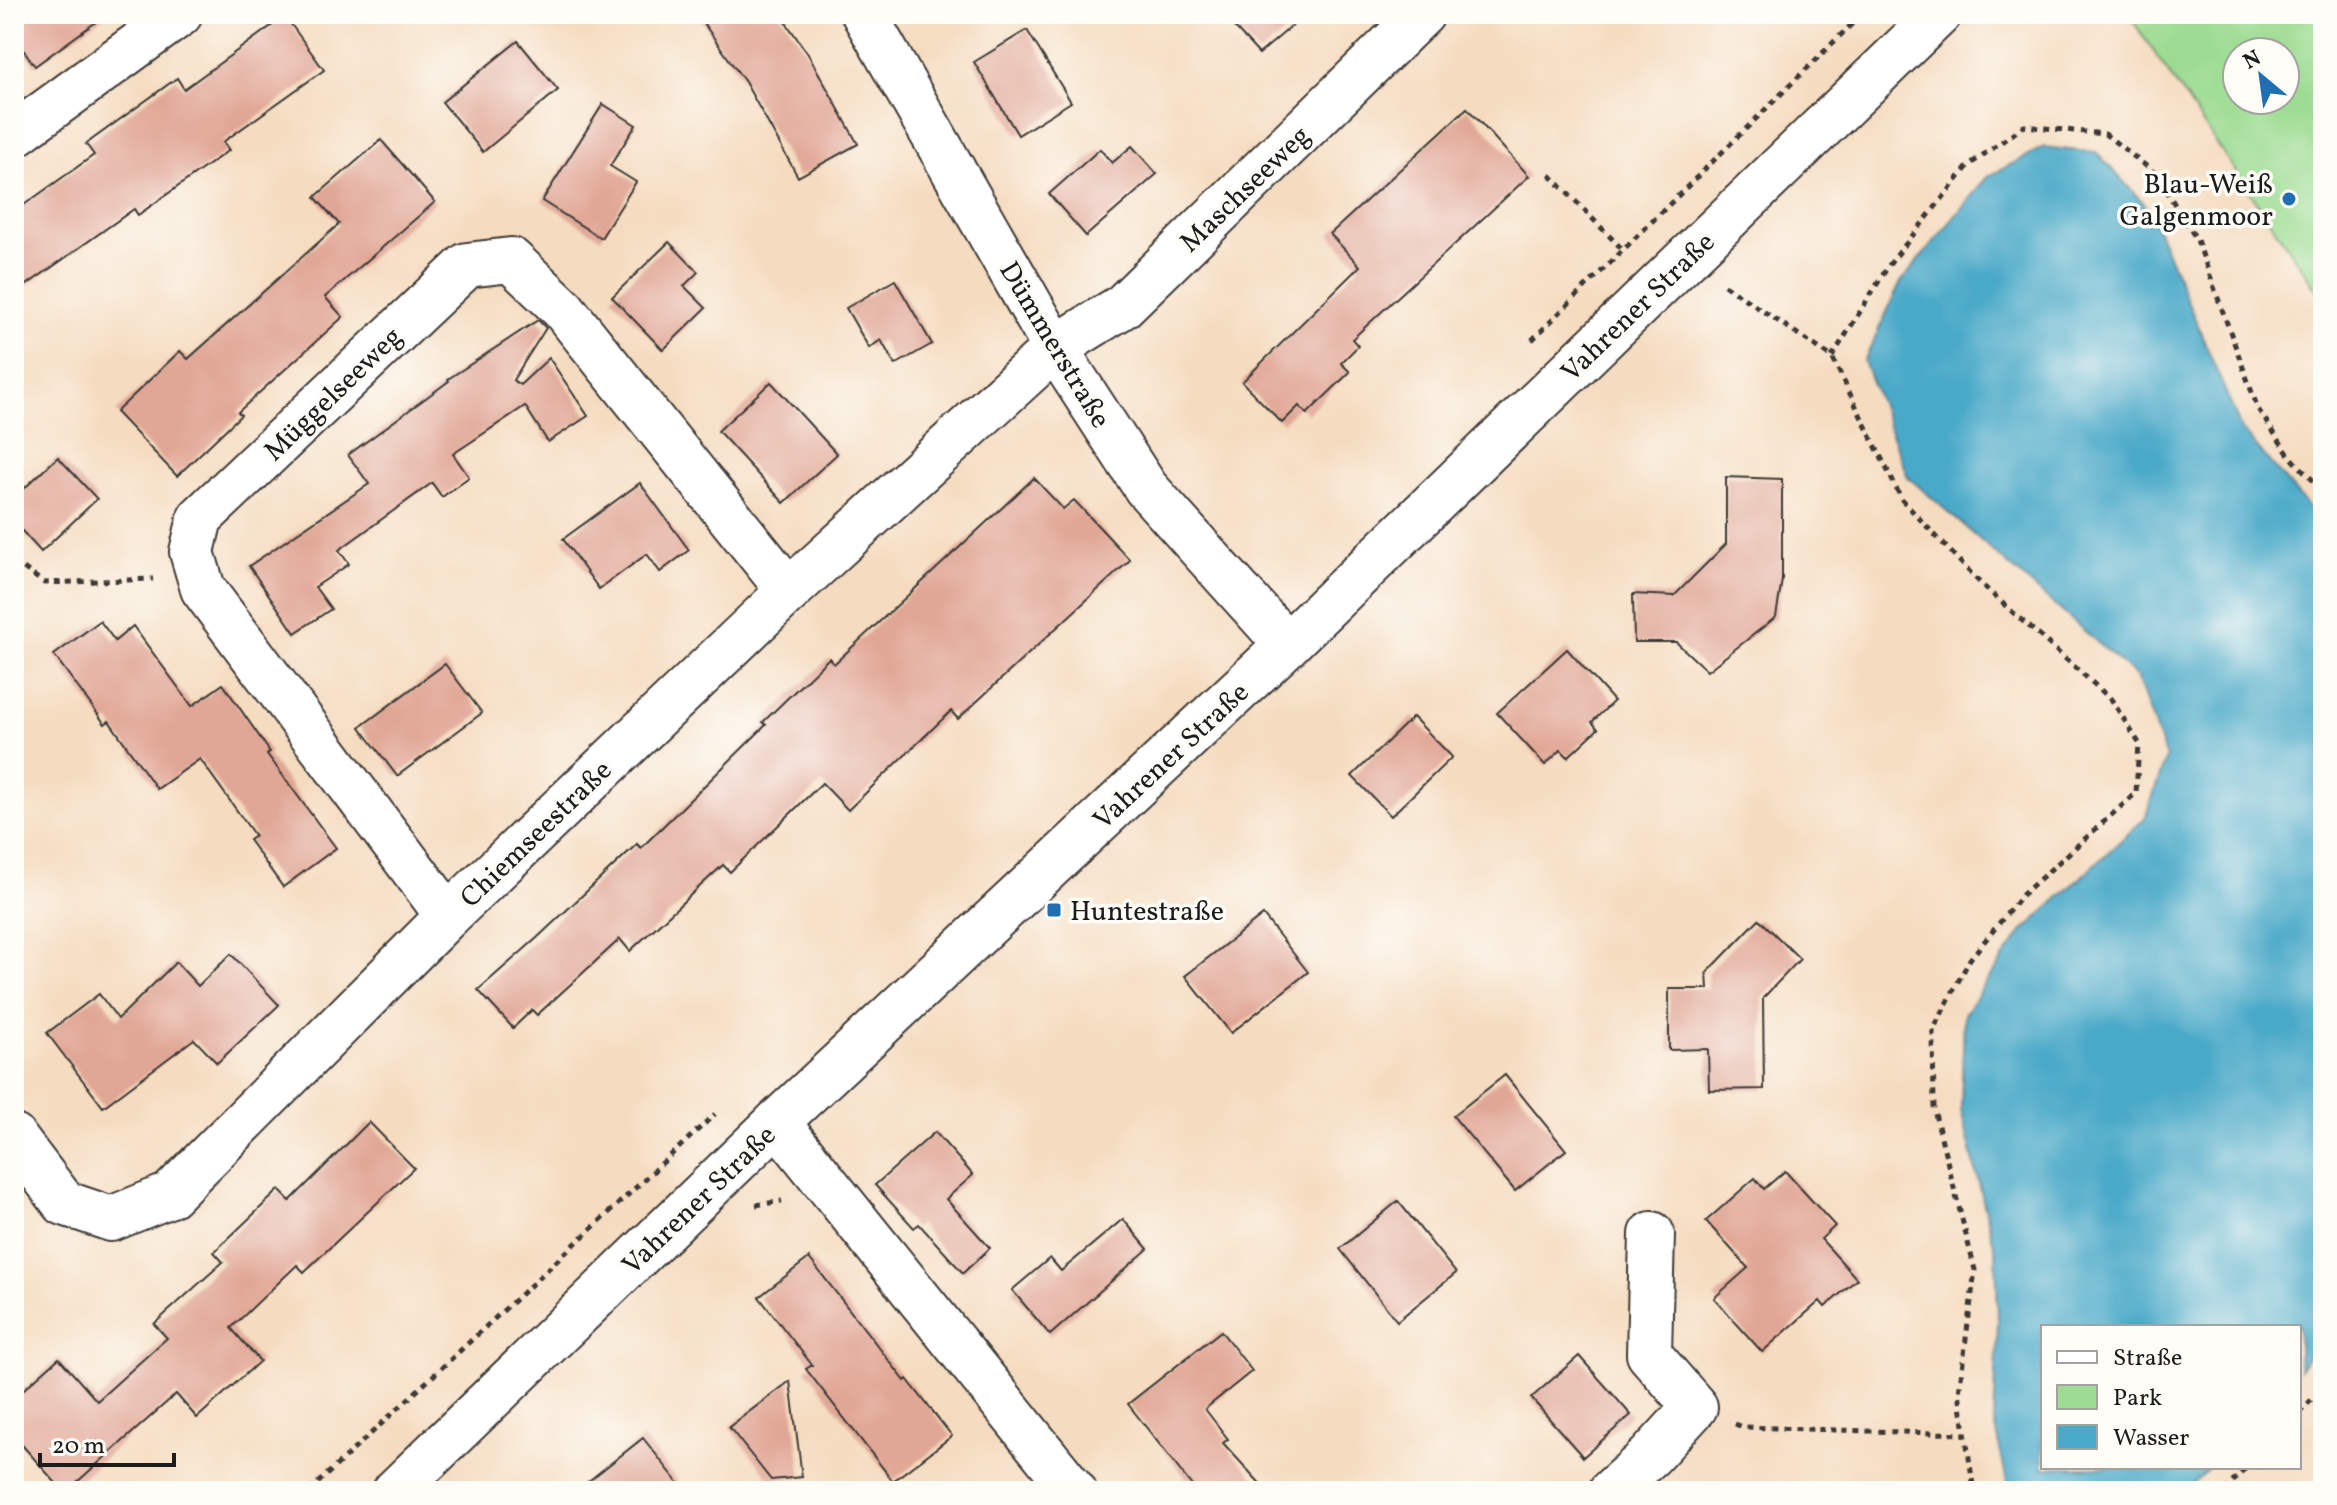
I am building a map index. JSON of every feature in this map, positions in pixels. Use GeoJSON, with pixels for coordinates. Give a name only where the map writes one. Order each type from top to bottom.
{"type":"FeatureCollection","features":[{"type":"Feature","properties":{"kind":"street"},"geometry":{"type":"LineString","coordinates":[[14,135],[180,14]]}},
{"type":"Feature","properties":{"kind":"street","name":"Dümmerstraße"},"geometry":{"type":"LineString","coordinates":[[864,14],[1055,348],[1146,488],[1287,645]]}},
{"type":"Feature","properties":{"kind":"street","name":"Maschseeweg"},"geometry":{"type":"LineString","coordinates":[[1055,348],[1123,306],[1422,14]]}},
{"type":"Feature","properties":{"kind":"street","name":"Vahrener Straße"},"geometry":{"type":"LineString","coordinates":[[395,1491],[777,1122],[1287,645],[1939,14]]}},
{"type":"Feature","properties":{"kind":"street","name":"Müggelseeweg"},"geometry":{"type":"LineString","coordinates":[[448,916],[203,589],[192,552],[200,518],[467,265],[511,260],[563,309],[789,591]]}},
{"type":"Feature","properties":{"kind":"street","name":"Chiemseestraße"},"geometry":{"type":"LineString","coordinates":[[14,1137],[64,1203],[111,1219],[170,1195],[448,916],[789,591],[1055,348]]}},
{"type":"Feature","properties":{"kind":"street"},"geometry":{"type":"LineString","coordinates":[[777,1122],[1074,1491]]}},
{"type":"Feature","properties":{"kind":"street"},"geometry":{"type":"LineString","coordinates":[[1611,1491],[1650,1456],[1695,1407],[1649,1354],[1652,1234]]}},
{"type":"Feature","properties":{"kind":"path"},"geometry":{"type":"LineString","coordinates":[[1524,348],[1862,14]]}},
{"type":"Feature","properties":{"kind":"path"},"geometry":{"type":"LineString","coordinates":[[1832,357],[1889,265],[1969,165],[2024,126],[2105,134],[2155,173],[2197,240],[2258,409],[2289,455],[2323,491]]}},
{"type":"Feature","properties":{"kind":"path"},"geometry":{"type":"LineString","coordinates":[[1550,175],[1623,250],[1832,357],[1902,500],[1982,585],[2111,699],[2139,743],[2136,793],[2023,894],[1970,959],[1933,1030],[1934,1110],[1975,1270],[1959,1392],[1974,1491]]}},
{"type":"Feature","properties":{"kind":"path"},"geometry":{"type":"LineString","coordinates":[[1649,224],[1672,273]]}},
{"type":"Feature","properties":{"kind":"path"},"geometry":{"type":"LineString","coordinates":[[14,561],[44,583],[164,579],[203,589]]}},
{"type":"Feature","properties":{"kind":"path"},"geometry":{"type":"LineString","coordinates":[[309,1491],[724,1106]]}},
{"type":"Feature","properties":{"kind":"path"},"geometry":{"type":"LineString","coordinates":[[2301,1411],[2323,1388]]}},
{"type":"Feature","properties":{"kind":"path"},"geometry":{"type":"LineString","coordinates":[[1695,1407],[1743,1427],[1965,1434]]}},
{"type":"Feature","properties":{"kind":"path"},"geometry":{"type":"LineString","coordinates":[[2224,1491],[2245,1469]]}},
{"type":"Feature","properties":{"kind":"green space","name":"Blau-Weiß Galgenmoor"},"geometry":{"type":"Polygon","coordinates":[[[2128,14],[2323,14],[2323,299],[2128,14]]]}},
{"type":"Feature","properties":{"kind":"water"},"geometry":{"type":"Polygon","coordinates":[[[2044,147],[2097,153],[2149,209],[2241,429],[2323,524],[2323,1333],[2301,1367],[2301,1325],[2041,1325],[2041,1469],[2208,1469],[2187,1491],[2009,1491],[1994,1422],[1998,1322],[1996,1253],[1961,1110],[1964,1014],[2022,932],[2145,818],[2166,758],[2137,677],[1908,477],[1864,361],[1901,282],[1987,177],[2044,147]]]}},
{"type":"Feature","properties":{"kind":"building"},"geometry":{"type":"Polygon","coordinates":[[[14,14],[107,14],[35,66],[14,37],[14,14]]]}},
{"type":"Feature","properties":{"kind":"building"},"geometry":{"type":"Polygon","coordinates":[[[697,14],[780,14],[808,54],[858,144],[798,177],[745,82],[697,14]]]}},
{"type":"Feature","properties":{"kind":"building"},"geometry":{"type":"Polygon","coordinates":[[[1222,14],[1306,14],[1259,54],[1222,14]]]}},
{"type":"Feature","properties":{"kind":"building"},"geometry":{"type":"Polygon","coordinates":[[[285,16],[324,70],[223,142],[229,150],[138,215],[134,209],[14,294],[14,212],[94,155],[86,144],[177,78],[184,89],[285,16]]]}},
{"type":"Feature","properties":{"kind":"building"},"geometry":{"type":"Polygon","coordinates":[[[1027,30],[1071,102],[1018,135],[974,62],[1027,30]]]}},
{"type":"Feature","properties":{"kind":"building"},"geometry":{"type":"Polygon","coordinates":[[[518,41],[558,90],[483,152],[442,102],[518,41]]]}},
{"type":"Feature","properties":{"kind":"building"},"geometry":{"type":"Polygon","coordinates":[[[603,104],[636,125],[610,166],[636,182],[601,238],[542,201],[603,104]]]}},
{"type":"Feature","properties":{"kind":"building"},"geometry":{"type":"Polygon","coordinates":[[[1467,108],[1529,176],[1352,339],[1358,346],[1341,363],[1350,372],[1307,414],[1299,406],[1282,423],[1242,382],[1360,266],[1330,234],[1467,108]]]}},
{"type":"Feature","properties":{"kind":"building"},"geometry":{"type":"Polygon","coordinates":[[[381,140],[435,202],[325,297],[343,317],[238,412],[241,415],[177,476],[116,412],[180,351],[188,359],[339,224],[315,197],[381,140]]]}},
{"type":"Feature","properties":{"kind":"building"},"geometry":{"type":"Polygon","coordinates":[[[1132,146],[1157,174],[1086,236],[1049,194],[1100,149],[1112,163],[1132,146]]]}},
{"type":"Feature","properties":{"kind":"building"},"geometry":{"type":"Polygon","coordinates":[[[669,242],[698,272],[684,286],[706,308],[663,350],[612,297],[669,242]]]}},
{"type":"Feature","properties":{"kind":"building"},"geometry":{"type":"Polygon","coordinates":[[[895,280],[932,344],[895,365],[881,340],[869,348],[846,308],[895,280]]]}},
{"type":"Feature","properties":{"kind":"building"},"geometry":{"type":"Polygon","coordinates":[[[538,320],[546,328],[513,380],[520,385],[549,358],[588,416],[548,442],[525,406],[453,454],[469,477],[442,497],[432,483],[339,550],[349,564],[315,587],[331,609],[295,633],[249,566],[369,484],[348,455],[448,379],[538,320]]]}},
{"type":"Feature","properties":{"kind":"building"},"geometry":{"type":"Polygon","coordinates":[[[771,382],[837,454],[784,503],[718,431],[771,382]]]}},
{"type":"Feature","properties":{"kind":"building"},"geometry":{"type":"Polygon","coordinates":[[[58,457],[97,499],[41,552],[14,522],[14,498],[58,457]]]}},
{"type":"Feature","properties":{"kind":"building"},"geometry":{"type":"Polygon","coordinates":[[[1726,477],[1782,479],[1782,580],[1776,617],[1707,671],[1676,642],[1634,642],[1633,594],[1674,596],[1726,544],[1726,477]]]}},
{"type":"Feature","properties":{"kind":"building"},"geometry":{"type":"Polygon","coordinates":[[[1034,478],[1063,509],[1074,500],[1130,560],[958,719],[951,711],[848,810],[822,783],[730,872],[723,865],[630,951],[620,939],[537,1015],[532,1010],[513,1028],[478,990],[637,844],[641,848],[829,658],[834,664],[1034,478]]]}},
{"type":"Feature","properties":{"kind":"building"},"geometry":{"type":"Polygon","coordinates":[[[640,483],[689,550],[660,572],[647,554],[599,589],[563,539],[640,483]]]}},
{"type":"Feature","properties":{"kind":"building"},"geometry":{"type":"Polygon","coordinates":[[[100,621],[115,641],[133,626],[192,706],[223,684],[270,752],[267,754],[336,848],[283,887],[249,840],[255,836],[200,759],[157,789],[109,721],[105,724],[54,655],[100,621]]]}},
{"type":"Feature","properties":{"kind":"building"},"geometry":{"type":"Polygon","coordinates":[[[1567,649],[1614,701],[1592,722],[1598,729],[1568,757],[1561,750],[1545,765],[1497,713],[1567,649]]]}},
{"type":"Feature","properties":{"kind":"building"},"geometry":{"type":"Polygon","coordinates":[[[445,664],[482,713],[397,776],[360,727],[445,664]]]}},
{"type":"Feature","properties":{"kind":"building"},"geometry":{"type":"Polygon","coordinates":[[[1413,717],[1452,757],[1391,816],[1352,776],[1413,717]]]}},
{"type":"Feature","properties":{"kind":"building"},"geometry":{"type":"Polygon","coordinates":[[[1263,915],[1308,972],[1231,1033],[1185,976],[1263,915]]]}},
{"type":"Feature","properties":{"kind":"building"},"geometry":{"type":"Polygon","coordinates":[[[1759,919],[1800,959],[1763,998],[1764,1089],[1709,1090],[1708,1049],[1669,1050],[1669,989],[1708,989],[1707,973],[1759,919]]]}},
{"type":"Feature","properties":{"kind":"building"},"geometry":{"type":"Polygon","coordinates":[[[231,954],[279,1005],[217,1063],[194,1039],[103,1107],[47,1033],[99,994],[118,1019],[176,962],[198,986],[231,954]]]}},
{"type":"Feature","properties":{"kind":"building"},"geometry":{"type":"Polygon","coordinates":[[[1505,1075],[1566,1150],[1515,1191],[1453,1116],[1505,1075]]]}},
{"type":"Feature","properties":{"kind":"building"},"geometry":{"type":"Polygon","coordinates":[[[369,1122],[414,1168],[304,1272],[297,1265],[231,1328],[260,1361],[197,1418],[176,1394],[67,1491],[63,1491],[14,1436],[14,1398],[59,1358],[97,1401],[167,1338],[154,1324],[223,1262],[214,1252],[279,1190],[290,1201],[369,1122]]]}},
{"type":"Feature","properties":{"kind":"building"},"geometry":{"type":"Polygon","coordinates":[[[935,1132],[973,1175],[946,1199],[990,1248],[963,1273],[919,1224],[914,1228],[875,1185],[935,1132]]]}},
{"type":"Feature","properties":{"kind":"building"},"geometry":{"type":"Polygon","coordinates":[[[1785,1171],[1835,1226],[1821,1239],[1857,1279],[1825,1307],[1820,1301],[1762,1352],[1714,1298],[1748,1268],[1706,1221],[1755,1178],[1764,1189],[1785,1171]]]}},
{"type":"Feature","properties":{"kind":"building"},"geometry":{"type":"Polygon","coordinates":[[[1398,1201],[1456,1273],[1397,1321],[1340,1249],[1398,1201]]]}},
{"type":"Feature","properties":{"kind":"building"},"geometry":{"type":"Polygon","coordinates":[[[1123,1219],[1148,1249],[1050,1335],[1012,1290],[1050,1258],[1061,1271],[1123,1219]]]}},
{"type":"Feature","properties":{"kind":"building"},"geometry":{"type":"Polygon","coordinates":[[[809,1258],[952,1436],[893,1481],[806,1369],[812,1365],[759,1297],[809,1258]]]}},
{"type":"Feature","properties":{"kind":"building"},"geometry":{"type":"Polygon","coordinates":[[[1221,1331],[1252,1371],[1205,1409],[1228,1439],[1223,1443],[1267,1491],[1196,1491],[1128,1404],[1221,1331]]]}},
{"type":"Feature","properties":{"kind":"building"},"geometry":{"type":"Polygon","coordinates":[[[1579,1356],[1631,1415],[1583,1457],[1531,1398],[1579,1356]]]}},
{"type":"Feature","properties":{"kind":"building"},"geometry":{"type":"Polygon","coordinates":[[[790,1381],[802,1477],[771,1480],[729,1427],[790,1381]]]}},
{"type":"Feature","properties":{"kind":"building"},"geometry":{"type":"Polygon","coordinates":[[[643,1438],[685,1491],[576,1491],[643,1438]]]}},
{"type":"Feature","properties":{"kind":"place","name":"Blau-Weiß Galgenmoor"},"geometry":{"type":"Point","coordinates":[2289,199]}},
{"type":"Feature","properties":{"kind":"place","name":"Huntestraße"},"geometry":{"type":"Point","coordinates":[1054,910]}}]}
